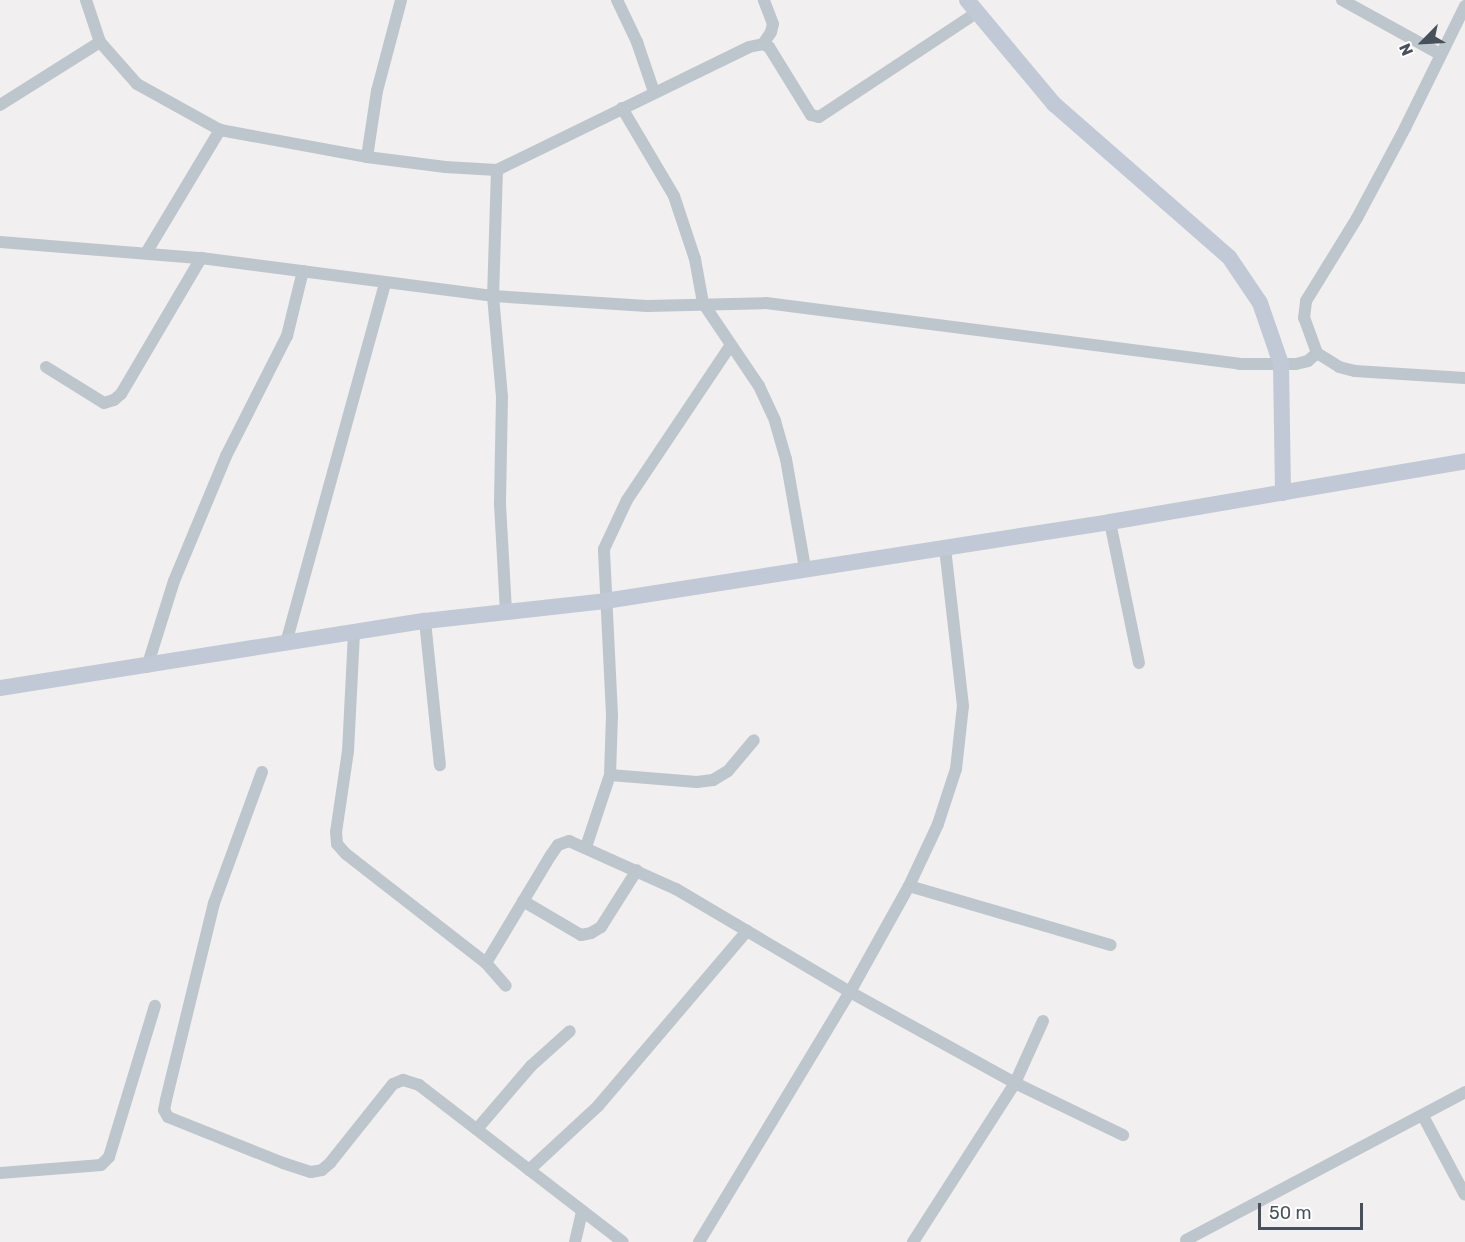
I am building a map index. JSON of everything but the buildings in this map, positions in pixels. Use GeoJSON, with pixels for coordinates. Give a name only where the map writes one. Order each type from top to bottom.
{"type":"FeatureCollection","features":[{"type":"Feature","properties":{"kind":"main road"},"geometry":{"type":"LineString","coordinates":[[972,7],[1054,104],[1229,257],[1260,303],[1281,364],[1283,493]]}},
{"type":"Feature","properties":{"kind":"main road"},"geometry":{"type":"LineString","coordinates":[[0,688],[147,667],[425,621],[605,601],[1110,522],[1465,461]]}},
{"type":"Feature","properties":{"kind":"street"},"geometry":{"type":"LineString","coordinates":[[86,0],[100,42],[137,84],[220,130],[368,157],[445,167],[497,170],[654,92],[749,47],[763,44],[769,47],[811,115],[819,117],[972,7]]}},
{"type":"Feature","properties":{"kind":"street"},"geometry":{"type":"LineString","coordinates":[[368,157],[377,91],[401,0]]}},
{"type":"Feature","properties":{"kind":"street"},"geometry":{"type":"LineString","coordinates":[[618,0],[637,42],[654,92]]}},
{"type":"Feature","properties":{"kind":"street"},"geometry":{"type":"LineString","coordinates":[[763,44],[773,24],[764,0]]}},
{"type":"Feature","properties":{"kind":"street"},"geometry":{"type":"LineString","coordinates":[[1342,0],[1440,54]]}},
{"type":"Feature","properties":{"kind":"street"},"geometry":{"type":"LineString","coordinates":[[1465,6],[1405,128],[1362,208],[1305,301],[1304,318],[1317,354],[1339,367],[1355,371],[1465,378]]}},
{"type":"Feature","properties":{"kind":"street"},"geometry":{"type":"LineString","coordinates":[[0,105],[100,42]]}},
{"type":"Feature","properties":{"kind":"street"},"geometry":{"type":"LineString","coordinates":[[622,108],[674,196],[695,259],[703,303],[759,386],[775,421],[786,459],[805,568]]}},
{"type":"Feature","properties":{"kind":"street"},"geometry":{"type":"LineString","coordinates":[[146,254],[220,130]]}},
{"type":"Feature","properties":{"kind":"street"},"geometry":{"type":"LineString","coordinates":[[497,170],[493,296],[502,397],[500,504],[506,611]]}},
{"type":"Feature","properties":{"kind":"street"},"geometry":{"type":"LineString","coordinates":[[0,242],[201,258],[493,296],[647,306],[766,303],[1239,364],[1281,364],[1308,361],[1317,354]]}},
{"type":"Feature","properties":{"kind":"street"},"geometry":{"type":"LineString","coordinates":[[46,367],[104,403],[114,400],[121,394],[201,258]]}},
{"type":"Feature","properties":{"kind":"street"},"geometry":{"type":"LineString","coordinates":[[147,667],[174,581],[226,456],[287,336],[303,272]]}},
{"type":"Feature","properties":{"kind":"street"},"geometry":{"type":"LineString","coordinates":[[286,643],[385,283]]}},
{"type":"Feature","properties":{"kind":"street"},"geometry":{"type":"LineString","coordinates":[[586,847],[610,775],[612,715],[604,549],[611,529],[627,500],[730,346]]}},
{"type":"Feature","properties":{"kind":"street"},"geometry":{"type":"LineString","coordinates":[[1110,522],[1139,663]]}},
{"type":"Feature","properties":{"kind":"street"},"geometry":{"type":"LineString","coordinates":[[699,1242],[850,992],[909,886],[938,824],[956,769],[963,706],[945,547]]}},
{"type":"Feature","properties":{"kind":"street"},"geometry":{"type":"LineString","coordinates":[[425,621],[440,765]]}},
{"type":"Feature","properties":{"kind":"street"},"geometry":{"type":"LineString","coordinates":[[354,633],[348,752],[336,832],[337,844],[346,854],[486,963],[506,986]]}},
{"type":"Feature","properties":{"kind":"street"},"geometry":{"type":"LineString","coordinates":[[610,775],[698,782],[713,780],[728,771],[754,740]]}},
{"type":"Feature","properties":{"kind":"street"},"geometry":{"type":"LineString","coordinates":[[262,772],[214,903],[166,1100],[164,1110],[168,1117],[311,1172],[322,1170],[330,1163],[393,1084],[403,1080],[419,1085],[623,1242]]}},
{"type":"Feature","properties":{"kind":"street"},"geometry":{"type":"LineString","coordinates":[[486,963],[558,845],[569,841],[676,889],[850,992],[1016,1083],[1123,1135]]}},
{"type":"Feature","properties":{"kind":"street"},"geometry":{"type":"LineString","coordinates":[[523,901],[581,935],[591,933],[601,927],[637,870]]}},
{"type":"Feature","properties":{"kind":"street"},"geometry":{"type":"LineString","coordinates":[[909,886],[1111,945]]}},
{"type":"Feature","properties":{"kind":"street"},"geometry":{"type":"LineString","coordinates":[[529,1170],[598,1106],[747,931]]}},
{"type":"Feature","properties":{"kind":"street"},"geometry":{"type":"LineString","coordinates":[[0,1173],[101,1165],[109,1157],[155,1006]]}},
{"type":"Feature","properties":{"kind":"street"},"geometry":{"type":"LineString","coordinates":[[913,1242],[1016,1083],[1043,1021]]}},
{"type":"Feature","properties":{"kind":"street"},"geometry":{"type":"LineString","coordinates":[[477,1129],[531,1066],[570,1031]]}},
{"type":"Feature","properties":{"kind":"street"},"geometry":{"type":"LineString","coordinates":[[1186,1240],[1465,1092]]}},
{"type":"Feature","properties":{"kind":"street"},"geometry":{"type":"LineString","coordinates":[[1423,1116],[1465,1195]]}},
{"type":"Feature","properties":{"kind":"street"},"geometry":{"type":"LineString","coordinates":[[575,1242],[582,1211]]}}]}
